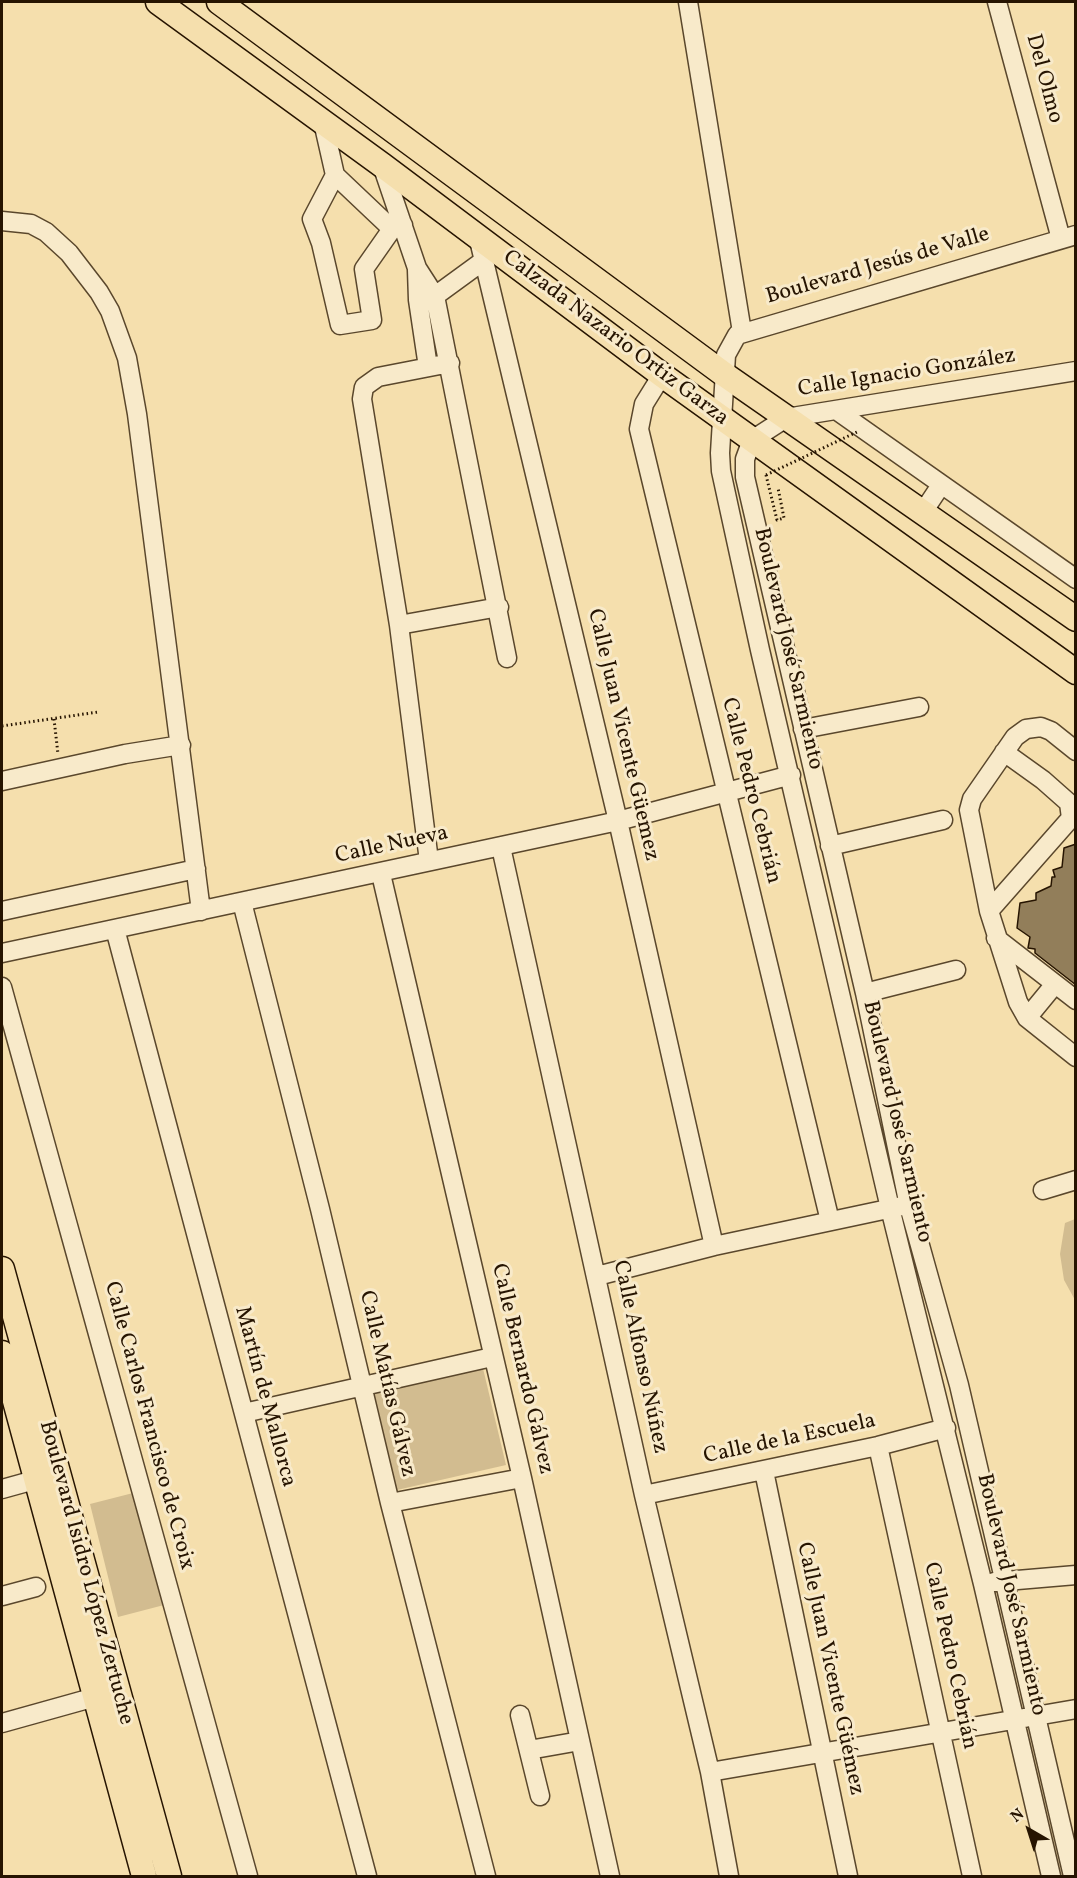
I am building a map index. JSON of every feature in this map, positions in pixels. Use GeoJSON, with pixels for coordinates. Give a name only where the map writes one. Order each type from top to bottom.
{"type":"FeatureCollection","features":[{"type":"Feature","properties":{"kind":"main road","name":"Calzada Nazario Ortiz Garza"},"geometry":{"type":"LineString","coordinates":[[158,2],[478,236],[662,375],[1076,672]]}},
{"type":"Feature","properties":{"kind":"main road","name":"Calzada Nazario Ortiz Garza"},"geometry":{"type":"LineString","coordinates":[[219,2],[725,375],[1076,619]]}},
{"type":"Feature","properties":{"kind":"main road","name":"Boulevard Isidro López Zertuche"},"geometry":{"type":"LineString","coordinates":[[2,1269],[96,1697],[144,1876]]}},
{"type":"Feature","properties":{"kind":"main road","name":"Boulevard Isidro López Zertuche"},"geometry":{"type":"LineString","coordinates":[[2,1353],[48,1476],[119,1692],[169,1876]]}},
{"type":"Feature","properties":{"kind":"street"},"geometry":{"type":"LineString","coordinates":[[688,2],[742,332],[728,347],[725,375]]}},
{"type":"Feature","properties":{"kind":"street","name":"Del Olmo"},"geometry":{"type":"LineString","coordinates":[[998,2],[1068,237]]}},
{"type":"Feature","properties":{"kind":"street"},"geometry":{"type":"LineString","coordinates":[[323,122],[335,175],[397,227]]}},
{"type":"Feature","properties":{"kind":"street"},"geometry":{"type":"LineString","coordinates":[[382,165],[397,227],[417,268],[450,363],[507,657]]}},
{"type":"Feature","properties":{"kind":"street"},"geometry":{"type":"LineString","coordinates":[[335,175],[312,219],[321,243],[340,325],[372,320],[364,269],[397,227]]}},
{"type":"Feature","properties":{"kind":"street"},"geometry":{"type":"LineString","coordinates":[[2,221],[31,224],[46,232],[61,246],[99,292],[118,331],[127,358],[137,414],[201,911]]}},
{"type":"Feature","properties":{"kind":"street","name":"Calle Juan Vicente Güemez"},"geometry":{"type":"LineString","coordinates":[[478,236],[618,821],[714,1246]]}},
{"type":"Feature","properties":{"kind":"street","name":"Boulevard Jesús de Valle"},"geometry":{"type":"LineString","coordinates":[[742,332],[1068,237]]}},
{"type":"Feature","properties":{"kind":"street"},"geometry":{"type":"LineString","coordinates":[[427,298],[483,261]]}},
{"type":"Feature","properties":{"kind":"street"},"geometry":{"type":"LineString","coordinates":[[427,298],[428,367]]}},
{"type":"Feature","properties":{"kind":"street"},"geometry":{"type":"LineString","coordinates":[[429,861],[399,625],[362,399],[364,387],[370,380],[450,363]]}},
{"type":"Feature","properties":{"kind":"street","name":"Calle Ignacio González"},"geometry":{"type":"LineString","coordinates":[[752,440],[786,418],[1076,371]]}},
{"type":"Feature","properties":{"kind":"street","name":"Calle Pedro Cebrián"},"geometry":{"type":"LineString","coordinates":[[662,375],[644,404],[639,429],[830,1221]]}},
{"type":"Feature","properties":{"kind":"street","name":"Boulevard José Sarmiento"},"geometry":{"type":"LineString","coordinates":[[725,375],[720,417],[721,471],[760,650],[791,775],[890,1208],[946,1428],[1051,1876]]}},
{"type":"Feature","properties":{"kind":"street"},"geometry":{"type":"LineString","coordinates":[[836,410],[1076,579]]}},
{"type":"Feature","properties":{"kind":"street","name":"Boulevard José Sarmiento"},"geometry":{"type":"LineString","coordinates":[[752,440],[745,459],[745,477],[865,993],[909,1206],[959,1385],[1073,1876]]}},
{"type":"Feature","properties":{"kind":"street"},"geometry":{"type":"LineString","coordinates":[[923,512],[941,484]]}},
{"type":"Feature","properties":{"kind":"street"},"geometry":{"type":"LineString","coordinates":[[399,625],[499,607]]}},
{"type":"Feature","properties":{"kind":"street"},"geometry":{"type":"LineString","coordinates":[[760,650],[783,643]]}},
{"type":"Feature","properties":{"kind":"street"},"geometry":{"type":"LineString","coordinates":[[803,729],[919,707]]}},
{"type":"Feature","properties":{"kind":"street"},"geometry":{"type":"LineString","coordinates":[[1076,751],[1051,731],[1034,727],[1015,737],[972,799],[969,810],[989,911],[1018,1002],[1027,1018],[1076,1057]]}},
{"type":"Feature","properties":{"kind":"street"},"geometry":{"type":"LineString","coordinates":[[2,781],[181,745]]}},
{"type":"Feature","properties":{"kind":"street"},"geometry":{"type":"LineString","coordinates":[[989,911],[1071,818],[1069,803],[1043,780],[1004,752]]}},
{"type":"Feature","properties":{"kind":"street","name":"Calle Nueva"},"geometry":{"type":"LineString","coordinates":[[2,953],[381,874],[429,861],[618,821],[791,775]]}},
{"type":"Feature","properties":{"kind":"street"},"geometry":{"type":"LineString","coordinates":[[830,846],[943,820]]}},
{"type":"Feature","properties":{"kind":"street","name":"Calle Alfonso Núñez"},"geometry":{"type":"LineString","coordinates":[[501,847],[644,1495],[710,1772],[729,1876]]}},
{"type":"Feature","properties":{"kind":"street"},"geometry":{"type":"LineString","coordinates":[[2,911],[196,869]]}},
{"type":"Feature","properties":{"kind":"street","name":"Calle Bernardo Gálvez"},"geometry":{"type":"LineString","coordinates":[[381,874],[522,1478],[610,1876]]}},
{"type":"Feature","properties":{"kind":"street","name":"Calle Matías Gálvez"},"geometry":{"type":"LineString","coordinates":[[242,902],[320,1209],[390,1503],[486,1876]]}},
{"type":"Feature","properties":{"kind":"street","name":"Martín de Mallorca"},"geometry":{"type":"LineString","coordinates":[[115,929],[367,1876]]}},
{"type":"Feature","properties":{"kind":"street"},"geometry":{"type":"LineString","coordinates":[[996,938],[1076,1000]]}},
{"type":"Feature","properties":{"kind":"street"},"geometry":{"type":"LineString","coordinates":[[865,993],[956,970]]}},
{"type":"Feature","properties":{"kind":"street"},"geometry":{"type":"LineString","coordinates":[[1027,1018],[1055,984]]}},
{"type":"Feature","properties":{"kind":"street","name":"Calle Carlos Francisco de Croix"},"geometry":{"type":"LineString","coordinates":[[2,987],[248,1876]]}},
{"type":"Feature","properties":{"kind":"street"},"geometry":{"type":"LineString","coordinates":[[1043,1190],[1076,1180]]}},
{"type":"Feature","properties":{"kind":"street"},"geometry":{"type":"LineString","coordinates":[[597,1276],[714,1246],[890,1208],[909,1206]]}},
{"type":"Feature","properties":{"kind":"street"},"geometry":{"type":"LineString","coordinates":[[244,1413],[492,1357]]}},
{"type":"Feature","properties":{"kind":"street","name":"Calle de la Escuela"},"geometry":{"type":"LineString","coordinates":[[644,1495],[878,1446],[946,1428]]}},
{"type":"Feature","properties":{"kind":"street","name":"Calle Pedro Cebrián"},"geometry":{"type":"LineString","coordinates":[[878,1446],[972,1876]]}},
{"type":"Feature","properties":{"kind":"street","name":"Calle Juan Vicente Güémez"},"geometry":{"type":"LineString","coordinates":[[764,1471],[848,1876]]}},
{"type":"Feature","properties":{"kind":"street"},"geometry":{"type":"LineString","coordinates":[[2,1489],[48,1476]]}},
{"type":"Feature","properties":{"kind":"street"},"geometry":{"type":"LineString","coordinates":[[390,1503],[522,1478]]}},
{"type":"Feature","properties":{"kind":"street"},"geometry":{"type":"LineString","coordinates":[[983,1584],[1004,1580],[1076,1575]]}},
{"type":"Feature","properties":{"kind":"street"},"geometry":{"type":"LineString","coordinates":[[2,1596],[36,1587]]}},
{"type":"Feature","properties":{"kind":"street"},"geometry":{"type":"LineString","coordinates":[[2,1723],[119,1692]]}},
{"type":"Feature","properties":{"kind":"street"},"geometry":{"type":"LineString","coordinates":[[710,1772],[1076,1708]]}},
{"type":"Feature","properties":{"kind":"street"},"geometry":{"type":"LineString","coordinates":[[520,1715],[540,1796]]}},
{"type":"Feature","properties":{"kind":"street"},"geometry":{"type":"LineString","coordinates":[[530,1750],[580,1741]]}},
{"type":"Feature","properties":{"kind":"path"},"geometry":{"type":"LineString","coordinates":[[778,488],[784,518],[777,520],[766,475],[859,431]]}},
{"type":"Feature","properties":{"kind":"path"},"geometry":{"type":"LineString","coordinates":[[2,726],[98,712]]}},
{"type":"Feature","properties":{"kind":"path"},"geometry":{"type":"LineString","coordinates":[[54,718],[60,768]]}},
{"type":"Feature","properties":{"kind":"shaded area"},"geometry":{"type":"Polygon","coordinates":[[[1076,1219],[1075,1300],[1064,1280],[1060,1254],[1065,1223],[1076,1219]]]}},
{"type":"Feature","properties":{"kind":"shaded area"},"geometry":{"type":"Polygon","coordinates":[[[481,1360],[506,1465],[397,1490],[370,1386],[481,1360]]]}},
{"type":"Feature","properties":{"kind":"shaded area"},"geometry":{"type":"Polygon","coordinates":[[[137,1492],[164,1605],[118,1617],[90,1504],[137,1492]]]}},
{"type":"Feature","properties":{"kind":"building"},"geometry":{"type":"Polygon","coordinates":[[[1076,844],[1076,985],[1035,953],[1035,949],[1028,948],[1030,937],[1017,928],[1020,903],[1036,900],[1036,893],[1051,886],[1052,877],[1055,877],[1053,870],[1062,867],[1064,848],[1076,844]]]}}]}
